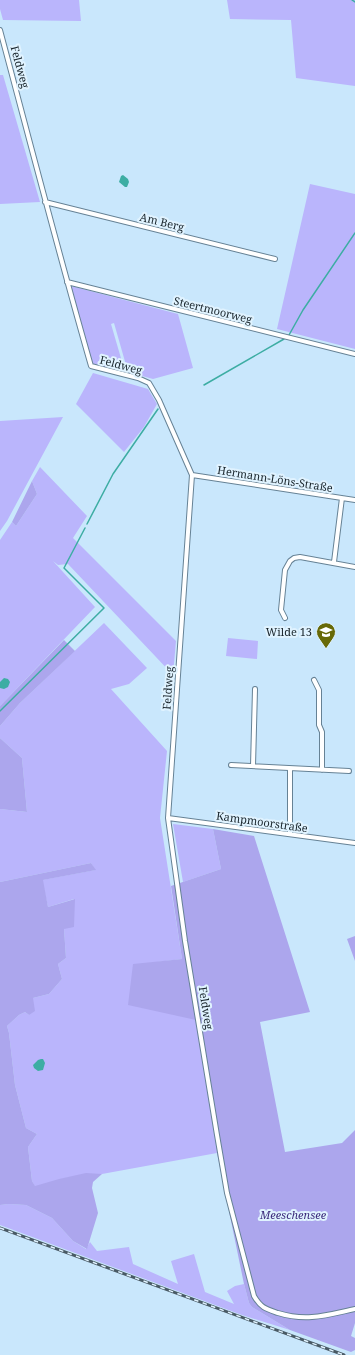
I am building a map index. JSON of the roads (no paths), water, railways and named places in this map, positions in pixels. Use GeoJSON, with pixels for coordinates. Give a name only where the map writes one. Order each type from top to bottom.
{"type":"FeatureCollection","features":[{"type":"Feature","properties":{"kind":"street","name":"Feldweg"},"geometry":{"type":"LineString","coordinates":[[0,30],[27,128],[45,202],[91,366],[149,382],[159,400],[192,475],[168,818],[185,941],[196,1001],[216,1135],[227,1193],[254,1296],[259,1305],[266,1309],[292,1317],[315,1317],[355,1310]]}},
{"type":"Feature","properties":{"kind":"street","name":"Am Berg"},"geometry":{"type":"LineString","coordinates":[[45,202],[275,258]]}},
{"type":"Feature","properties":{"kind":"street","name":"Steertmoorweg"},"geometry":{"type":"LineString","coordinates":[[67,282],[355,354]]}},
{"type":"Feature","properties":{"kind":"street","name":"Hermann-Löns-Straße"},"geometry":{"type":"LineString","coordinates":[[192,475],[355,500]]}},
{"type":"Feature","properties":{"kind":"street"},"geometry":{"type":"LineString","coordinates":[[334,562],[342,498]]}},
{"type":"Feature","properties":{"kind":"street"},"geometry":{"type":"LineString","coordinates":[[285,618],[281,610],[285,570],[290,561],[294,558],[300,557],[334,562],[355,567]]}},
{"type":"Feature","properties":{"kind":"street"},"geometry":{"type":"LineString","coordinates":[[314,680],[319,690],[319,725],[322,732],[322,770]]}},
{"type":"Feature","properties":{"kind":"street"},"geometry":{"type":"LineString","coordinates":[[253,766],[255,689]]}},
{"type":"Feature","properties":{"kind":"street"},"geometry":{"type":"LineString","coordinates":[[231,765],[349,771]]}},
{"type":"Feature","properties":{"kind":"street"},"geometry":{"type":"LineString","coordinates":[[290,769],[290,834]]}},
{"type":"Feature","properties":{"kind":"street","name":"Kampmoorstraße"},"geometry":{"type":"LineString","coordinates":[[168,818],[355,842]]}},
{"type":"Feature","properties":{"kind":"waterway"},"geometry":{"type":"LineString","coordinates":[[289,335],[303,310],[355,233]]}},
{"type":"Feature","properties":{"kind":"waterway"},"geometry":{"type":"LineString","coordinates":[[204,385],[284,339]]}},
{"type":"Feature","properties":{"kind":"waterway"},"geometry":{"type":"LineString","coordinates":[[87,524],[113,474],[158,409]]}},
{"type":"Feature","properties":{"kind":"waterway"},"geometry":{"type":"LineString","coordinates":[[0,711],[104,608],[64,568],[85,528]]}},
{"type":"Feature","properties":{"kind":"railway"},"geometry":{"type":"LineString","coordinates":[[0,1228],[344,1355]]}},
{"type":"Feature","properties":{"kind":"place","name":"Wilde 13"},"geometry":{"type":"Point","coordinates":[326,649]}},
{"type":"Feature","properties":{"kind":"park label","name":"Meeschensee"},"geometry":{"type":"Point","coordinates":[293,1215]}}]}
